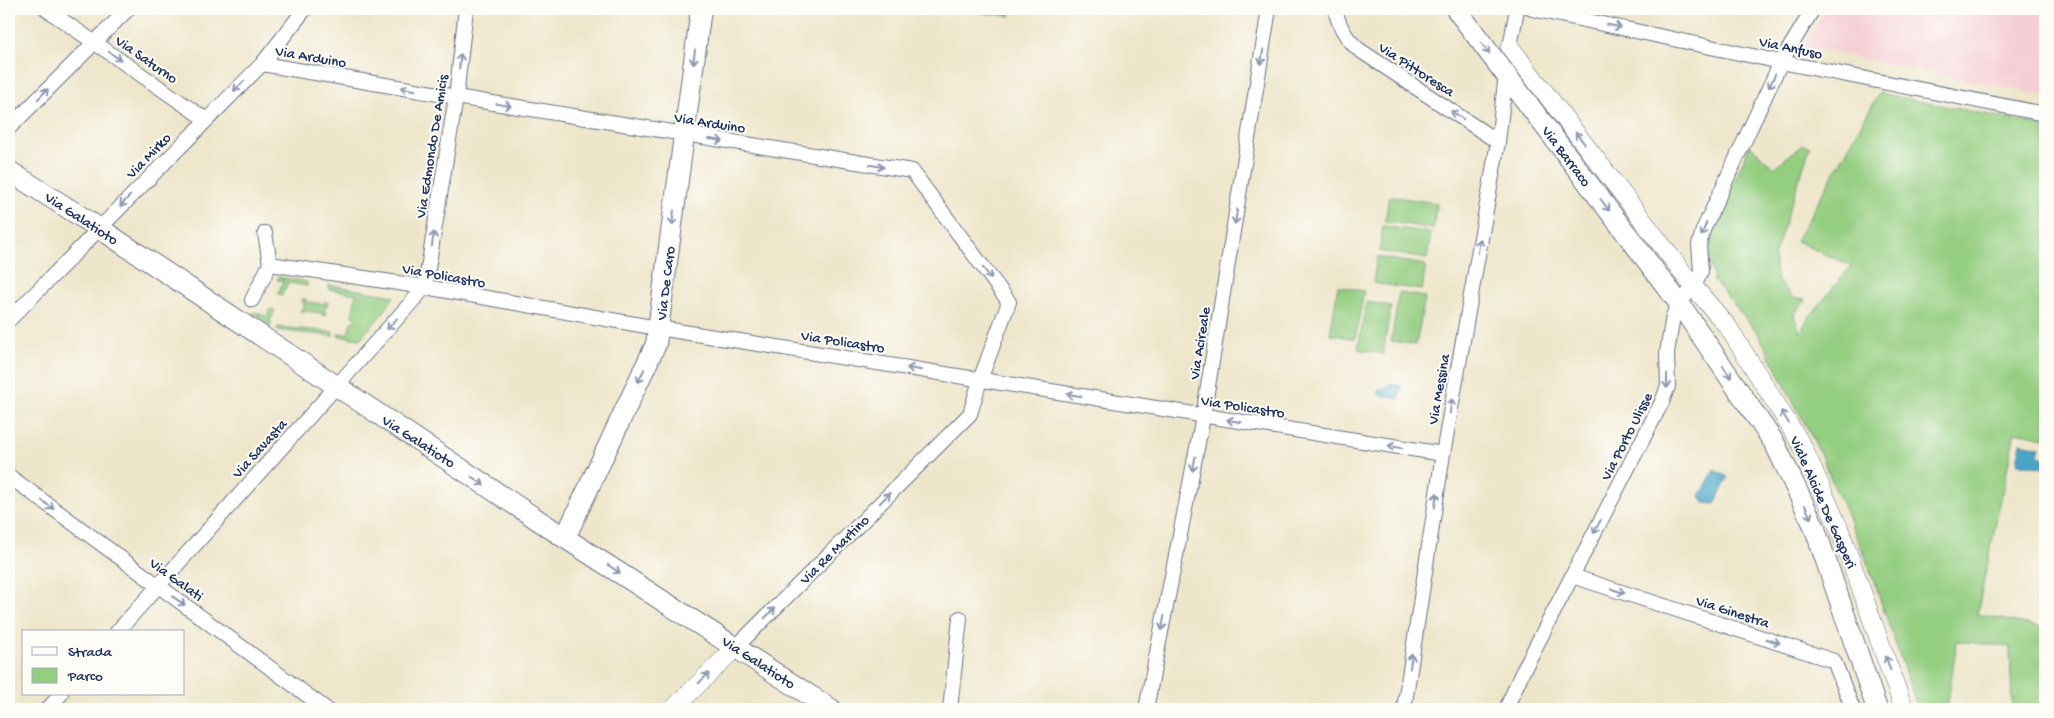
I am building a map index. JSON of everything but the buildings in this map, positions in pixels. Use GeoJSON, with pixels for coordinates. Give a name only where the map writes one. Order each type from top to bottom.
{"type":"FeatureCollection","features":[{"type":"Feature","properties":{"kind":"main road","name":"Via De Caro"},"geometry":{"type":"LineString","coordinates":[[565,538],[656,344],[701,9]]}},
{"type":"Feature","properties":{"kind":"main road","name":"Via Barraco"},"geometry":{"type":"LineString","coordinates":[[1456,9],[1679,303]]}},
{"type":"Feature","properties":{"kind":"main road","name":"Via Galatioto"},"geometry":{"type":"LineString","coordinates":[[9,171],[99,228],[565,538],[831,709]]}},
{"type":"Feature","properties":{"kind":"main road","name":"Viale Alcide De Gasperi"},"geometry":{"type":"LineString","coordinates":[[1679,303],[1775,444],[1794,481],[1814,526],[1877,709]]}},
{"type":"Feature","properties":{"kind":"street","name":"Via Saturno"},"geometry":{"type":"LineString","coordinates":[[46,9],[205,119]]}},
{"type":"Feature","properties":{"kind":"street"},"geometry":{"type":"LineString","coordinates":[[9,128],[128,9]]}},
{"type":"Feature","properties":{"kind":"street","name":"Via Mirko"},"geometry":{"type":"LineString","coordinates":[[9,320],[205,119],[262,64],[305,9]]}},
{"type":"Feature","properties":{"kind":"street","name":"Via Edmondo De Amicis"},"geometry":{"type":"LineString","coordinates":[[425,288],[456,98],[466,9]]}},
{"type":"Feature","properties":{"kind":"street","name":"Via Acireale"},"geometry":{"type":"LineString","coordinates":[[1146,709],[1204,417],[1269,9]]}},
{"type":"Feature","properties":{"kind":"street","name":"Via Pittoresca"},"geometry":{"type":"LineString","coordinates":[[1335,9],[1346,38],[1358,49],[1498,142]]}},
{"type":"Feature","properties":{"kind":"street"},"geometry":{"type":"LineString","coordinates":[[1510,46],[1516,9]]}},
{"type":"Feature","properties":{"kind":"street","name":"Via Anfuso"},"geometry":{"type":"LineString","coordinates":[[1532,9],[1781,62],[2045,114]]}},
{"type":"Feature","properties":{"kind":"street","name":"Via Porto Ulisse"},"geometry":{"type":"LineString","coordinates":[[1506,709],[1662,402],[1668,386],[1667,353],[1672,316],[1679,303],[1694,288],[1701,271],[1699,245],[1702,230],[1781,62],[1813,9]]}},
{"type":"Feature","properties":{"kind":"street","name":"Via Barraco"},"geometry":{"type":"LineString","coordinates":[[1510,46],[1694,288]]}},
{"type":"Feature","properties":{"kind":"street","name":"Via Arduino"},"geometry":{"type":"LineString","coordinates":[[262,64],[456,98],[912,171],[1009,302],[980,380]]}},
{"type":"Feature","properties":{"kind":"street","name":"Via Messina"},"geometry":{"type":"LineString","coordinates":[[1404,709],[1443,454],[1498,142],[1506,74]]}},
{"type":"Feature","properties":{"kind":"street"},"geometry":{"type":"LineString","coordinates":[[252,300],[270,264],[265,233]]}},
{"type":"Feature","properties":{"kind":"street","name":"Via Policastro"},"geometry":{"type":"LineString","coordinates":[[270,264],[1204,417],[1443,454]]}},
{"type":"Feature","properties":{"kind":"street","name":"Via Savasta"},"geometry":{"type":"LineString","coordinates":[[119,630],[335,386],[425,288]]}},
{"type":"Feature","properties":{"kind":"street","name":"Viale Alcide De Gasperi"},"geometry":{"type":"LineString","coordinates":[[1694,288],[1728,328],[1803,447],[1839,528],[1904,709]]}},
{"type":"Feature","properties":{"kind":"street","name":"Via Re Martino"},"geometry":{"type":"LineString","coordinates":[[673,709],[970,414],[980,380]]}},
{"type":"Feature","properties":{"kind":"street","name":"Via Galati"},"geometry":{"type":"LineString","coordinates":[[9,476],[326,709]]}},
{"type":"Feature","properties":{"kind":"street","name":"Via Ginestra"},"geometry":{"type":"LineString","coordinates":[[1572,576],[1834,660],[1853,709]]}},
{"type":"Feature","properties":{"kind":"street"},"geometry":{"type":"LineString","coordinates":[[950,709],[960,618]]}},
{"type":"Feature","properties":{"kind":"street"},"geometry":{"type":"LineString","coordinates":[[1853,709],[1862,694],[1866,674]]}},
{"type":"Feature","properties":{"kind":"street"},"geometry":{"type":"LineString","coordinates":[[48,709],[59,696]]}},
{"type":"Feature","properties":{"kind":"shaded area"},"geometry":{"type":"Polygon","coordinates":[[[1826,9],[2045,9],[2045,96],[1803,46],[1826,9]]]}},
{"type":"Feature","properties":{"kind":"green space"},"geometry":{"type":"Polygon","coordinates":[[[944,9],[1011,9],[1010,16],[944,9]]]}},
{"type":"Feature","properties":{"kind":"green space"},"geometry":{"type":"Polygon","coordinates":[[[1879,93],[2045,126],[2045,438],[2015,432],[1977,614],[2045,628],[2044,709],[2012,709],[2010,647],[1957,641],[1947,709],[1918,709],[1865,556],[1819,451],[1758,333],[1714,281],[1709,256],[1714,228],[1750,145],[1774,168],[1802,145],[1810,147],[1774,256],[1777,280],[1794,298],[1805,300],[1794,315],[1800,333],[1807,320],[1851,266],[1796,241],[1879,93]]]}},
{"type":"Feature","properties":{"kind":"green space"},"geometry":{"type":"Polygon","coordinates":[[[1389,196],[1437,203],[1433,229],[1385,221],[1389,196]]]}},
{"type":"Feature","properties":{"kind":"green space"},"geometry":{"type":"Polygon","coordinates":[[[1383,226],[1431,233],[1427,259],[1379,251],[1383,226]]]}},
{"type":"Feature","properties":{"kind":"green space"},"geometry":{"type":"Polygon","coordinates":[[[1377,257],[1426,265],[1422,290],[1373,283],[1377,257]]]}},
{"type":"Feature","properties":{"kind":"green space"},"geometry":{"type":"Polygon","coordinates":[[[278,277],[307,282],[307,286],[288,283],[282,295],[278,294],[283,281],[277,280],[278,277]]]}},
{"type":"Feature","properties":{"kind":"green space"},"geometry":{"type":"Polygon","coordinates":[[[329,285],[394,296],[383,313],[360,339],[338,336],[339,333],[348,334],[351,322],[354,322],[356,317],[352,316],[356,294],[328,289],[329,285]]]}},
{"type":"Feature","properties":{"kind":"green space"},"geometry":{"type":"Polygon","coordinates":[[[1338,286],[1364,291],[1355,339],[1330,334],[1338,286]]]}},
{"type":"Feature","properties":{"kind":"green space"},"geometry":{"type":"Polygon","coordinates":[[[1399,293],[1425,297],[1416,345],[1391,341],[1399,293]]]}},
{"type":"Feature","properties":{"kind":"green space"},"geometry":{"type":"Polygon","coordinates":[[[302,299],[306,299],[306,302],[323,304],[328,302],[324,312],[326,312],[326,316],[322,315],[322,313],[300,312],[301,309],[304,309],[302,299]]]}},
{"type":"Feature","properties":{"kind":"green space"},"geometry":{"type":"Polygon","coordinates":[[[1366,302],[1391,306],[1383,354],[1358,349],[1366,302]]]}},
{"type":"Feature","properties":{"kind":"green space"},"geometry":{"type":"Polygon","coordinates":[[[270,309],[275,310],[270,321],[272,323],[270,327],[253,315],[254,312],[267,317],[270,309]]]}},
{"type":"Feature","properties":{"kind":"green space"},"geometry":{"type":"Polygon","coordinates":[[[278,327],[333,332],[333,336],[276,330],[278,327]]]}},
{"type":"Feature","properties":{"kind":"water"},"geometry":{"type":"Polygon","coordinates":[[[1390,384],[1402,386],[1399,399],[1378,393],[1379,389],[1387,388],[1390,384]]]}},
{"type":"Feature","properties":{"kind":"water"},"geometry":{"type":"Polygon","coordinates":[[[2021,443],[2040,447],[2038,456],[2045,458],[2044,468],[2017,463],[2021,443]]]}},
{"type":"Feature","properties":{"kind":"water"},"geometry":{"type":"Polygon","coordinates":[[[1714,470],[1728,477],[1715,504],[1704,503],[1700,496],[1714,470]]]}}]}
